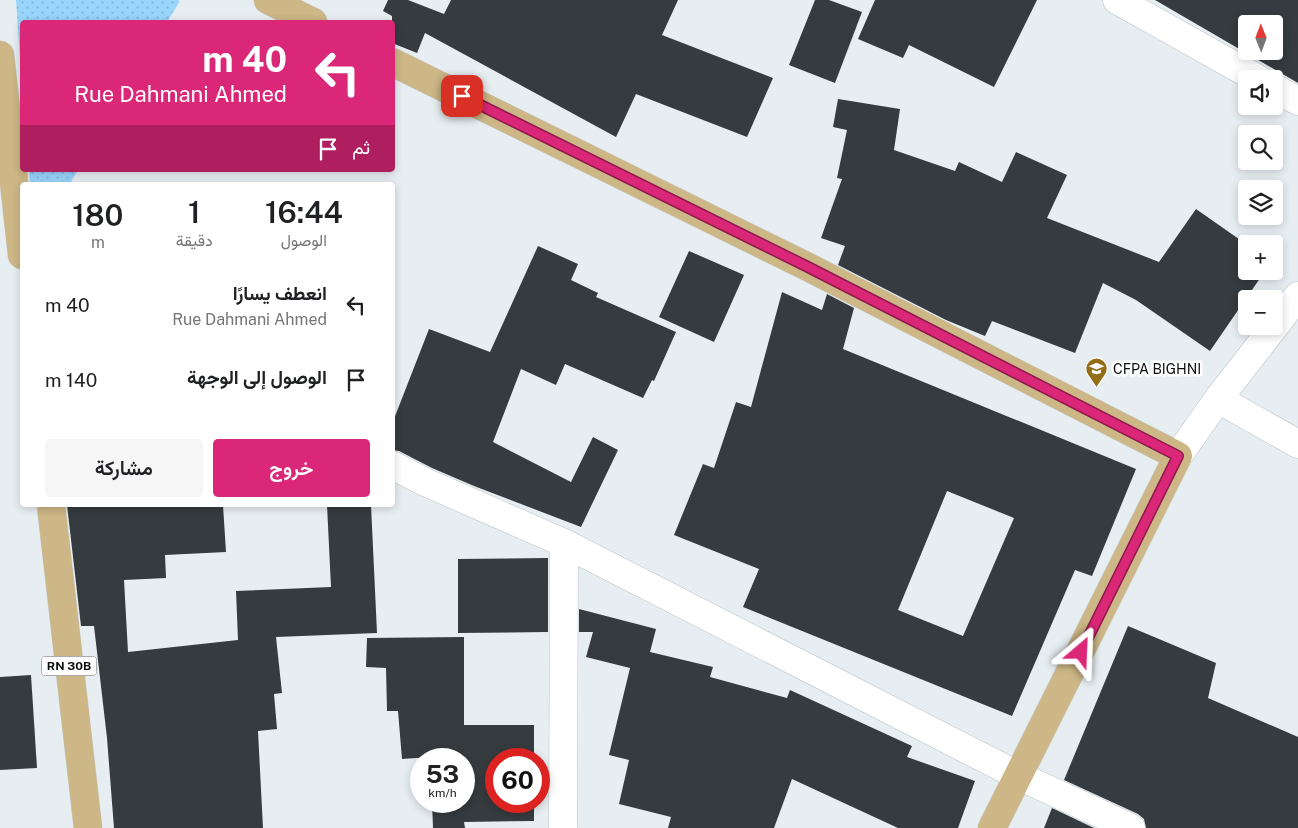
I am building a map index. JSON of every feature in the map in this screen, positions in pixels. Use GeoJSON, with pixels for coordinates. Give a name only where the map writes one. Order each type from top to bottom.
{"type":"FeatureCollection","features":[{"type":"Feature","properties":{"kind":"main road"},"geometry":{"type":"LineString","coordinates":[[268,0],[309,20]]}},
{"type":"Feature","properties":{"kind":"main road"},"geometry":{"type":"LineString","coordinates":[[0,55],[20,237]]}},
{"type":"Feature","properties":{"kind":"main road"},"geometry":{"type":"LineString","coordinates":[[395,63],[806,266],[1178,456],[992,828]]}},
{"type":"Feature","properties":{"kind":"main road","name":"RN 30B"},"geometry":{"type":"LineString","coordinates":[[51,507],[88,828]]}},
{"type":"Feature","properties":{"kind":"street"},"geometry":{"type":"LineString","coordinates":[[1117,0],[1242,70]]}},
{"type":"Feature","properties":{"kind":"street"},"geometry":{"type":"LineString","coordinates":[[1283,93],[1298,101]]}},
{"type":"Feature","properties":{"kind":"street"},"geometry":{"type":"LineString","coordinates":[[1178,456],[1218,399],[1298,296]]}},
{"type":"Feature","properties":{"kind":"street"},"geometry":{"type":"LineString","coordinates":[[1218,399],[1298,444]]}},
{"type":"Feature","properties":{"kind":"street"},"geometry":{"type":"LineString","coordinates":[[395,467],[425,482],[564,543],[1019,776],[1131,828]]}},
{"type":"Feature","properties":{"kind":"street"},"geometry":{"type":"LineString","coordinates":[[563,828],[564,543]]}},
{"type":"Feature","properties":{"kind":"shaded area"},"geometry":{"type":"Polygon","coordinates":[[[16,0],[180,1],[168,20],[20,20],[20,59],[16,0]]]}},
{"type":"Feature","properties":{"kind":"shaded area"},"geometry":{"type":"Polygon","coordinates":[[[29,172],[77,172],[71,182],[30,182],[29,172]]]}},
{"type":"Feature","properties":{"kind":"building"},"geometry":{"type":"Polygon","coordinates":[[[388,0],[408,0],[444,14],[451,0],[678,0],[662,35],[773,78],[747,137],[636,94],[616,137],[425,33],[417,53],[395,44],[395,20],[392,20],[392,16],[383,11],[388,0]]]}},
{"type":"Feature","properties":{"kind":"building"},"geometry":{"type":"Polygon","coordinates":[[[815,0],[829,0],[862,12],[835,83],[789,65],[815,0]]]}},
{"type":"Feature","properties":{"kind":"building"},"geometry":{"type":"Polygon","coordinates":[[[875,0],[1037,0],[994,87],[909,45],[903,58],[858,39],[875,0]]]}},
{"type":"Feature","properties":{"kind":"building"},"geometry":{"type":"Polygon","coordinates":[[[1155,0],[1298,0],[1298,83],[1283,74],[1283,70],[1276,70],[1258,60],[1283,60],[1283,15],[1238,15],[1238,48],[1155,0]]]}},
{"type":"Feature","properties":{"kind":"building"},"geometry":{"type":"Polygon","coordinates":[[[838,99],[900,109],[894,150],[955,171],[959,162],[1002,182],[1016,152],[1067,175],[1047,218],[1159,262],[1196,209],[1238,238],[1238,280],[1259,280],[1252,290],[1238,290],[1238,310],[1210,351],[1136,300],[1103,283],[1075,353],[992,321],[985,336],[946,320],[838,265],[845,246],[821,238],[842,179],[837,178],[847,130],[833,127],[838,99]]]}},
{"type":"Feature","properties":{"kind":"building"},"geometry":{"type":"Polygon","coordinates":[[[538,246],[578,264],[571,280],[598,293],[596,297],[676,332],[654,381],[652,380],[643,398],[565,364],[556,385],[521,369],[493,442],[571,482],[593,437],[618,450],[581,527],[474,486],[395,450],[395,416],[429,329],[490,352],[538,246]]]}},
{"type":"Feature","properties":{"kind":"building"},"geometry":{"type":"Polygon","coordinates":[[[689,251],[744,275],[714,342],[659,317],[689,251]]]}},
{"type":"Feature","properties":{"kind":"building"},"geometry":{"type":"Polygon","coordinates":[[[782,292],[822,310],[827,294],[854,308],[843,349],[1136,469],[1092,576],[1075,570],[1012,716],[743,607],[759,569],[674,535],[703,464],[714,468],[736,402],[751,407],[782,292]],[[947,491],[898,610],[963,636],[1014,518],[947,491]]]}},
{"type":"Feature","properties":{"kind":"building"},"geometry":{"type":"Polygon","coordinates":[[[67,507],[223,507],[226,552],[165,555],[166,578],[124,580],[128,652],[238,640],[236,591],[331,587],[327,507],[371,507],[377,633],[276,637],[282,693],[274,694],[277,729],[258,731],[263,828],[114,828],[107,738],[94,626],[81,626],[67,507]]]}},
{"type":"Feature","properties":{"kind":"building"},"geometry":{"type":"Polygon","coordinates":[[[548,558],[548,632],[458,633],[458,559],[548,558]]]}},
{"type":"Feature","properties":{"kind":"building"},"geometry":{"type":"Polygon","coordinates":[[[579,609],[656,629],[650,652],[713,667],[710,677],[787,698],[790,690],[912,746],[907,757],[975,781],[958,828],[898,828],[792,779],[774,828],[668,828],[671,817],[619,804],[629,760],[609,755],[630,668],[586,657],[593,632],[579,632],[579,609]]]}},
{"type":"Feature","properties":{"kind":"building"},"geometry":{"type":"Polygon","coordinates":[[[1128,626],[1216,663],[1208,698],[1298,737],[1298,828],[1146,828],[1144,819],[1138,814],[1064,780],[1128,626]]]}},
{"type":"Feature","properties":{"kind":"building"},"geometry":{"type":"Polygon","coordinates":[[[464,637],[464,725],[534,725],[534,748],[485,748],[485,813],[534,813],[534,821],[464,822],[465,828],[433,828],[432,813],[475,813],[475,748],[410,748],[410,758],[402,759],[398,711],[387,711],[386,668],[366,667],[367,638],[464,637]]]}},
{"type":"Feature","properties":{"kind":"building"},"geometry":{"type":"Polygon","coordinates":[[[31,675],[37,768],[0,770],[0,677],[31,675]]]}},
{"type":"Feature","properties":{"kind":"building"},"geometry":{"type":"Polygon","coordinates":[[[1052,808],[1094,828],[1044,828],[1052,808]]]}},
{"type":"Feature","properties":{"kind":"place","name":"CFPA BIGHNI"},"geometry":{"type":"Point","coordinates":[1097,388]}},
{"type":"Feature","properties":{"kind":"route"},"geometry":{"type":"LineString","coordinates":[[462,96],[806,266],[1178,456],[1081,652]]}}]}
